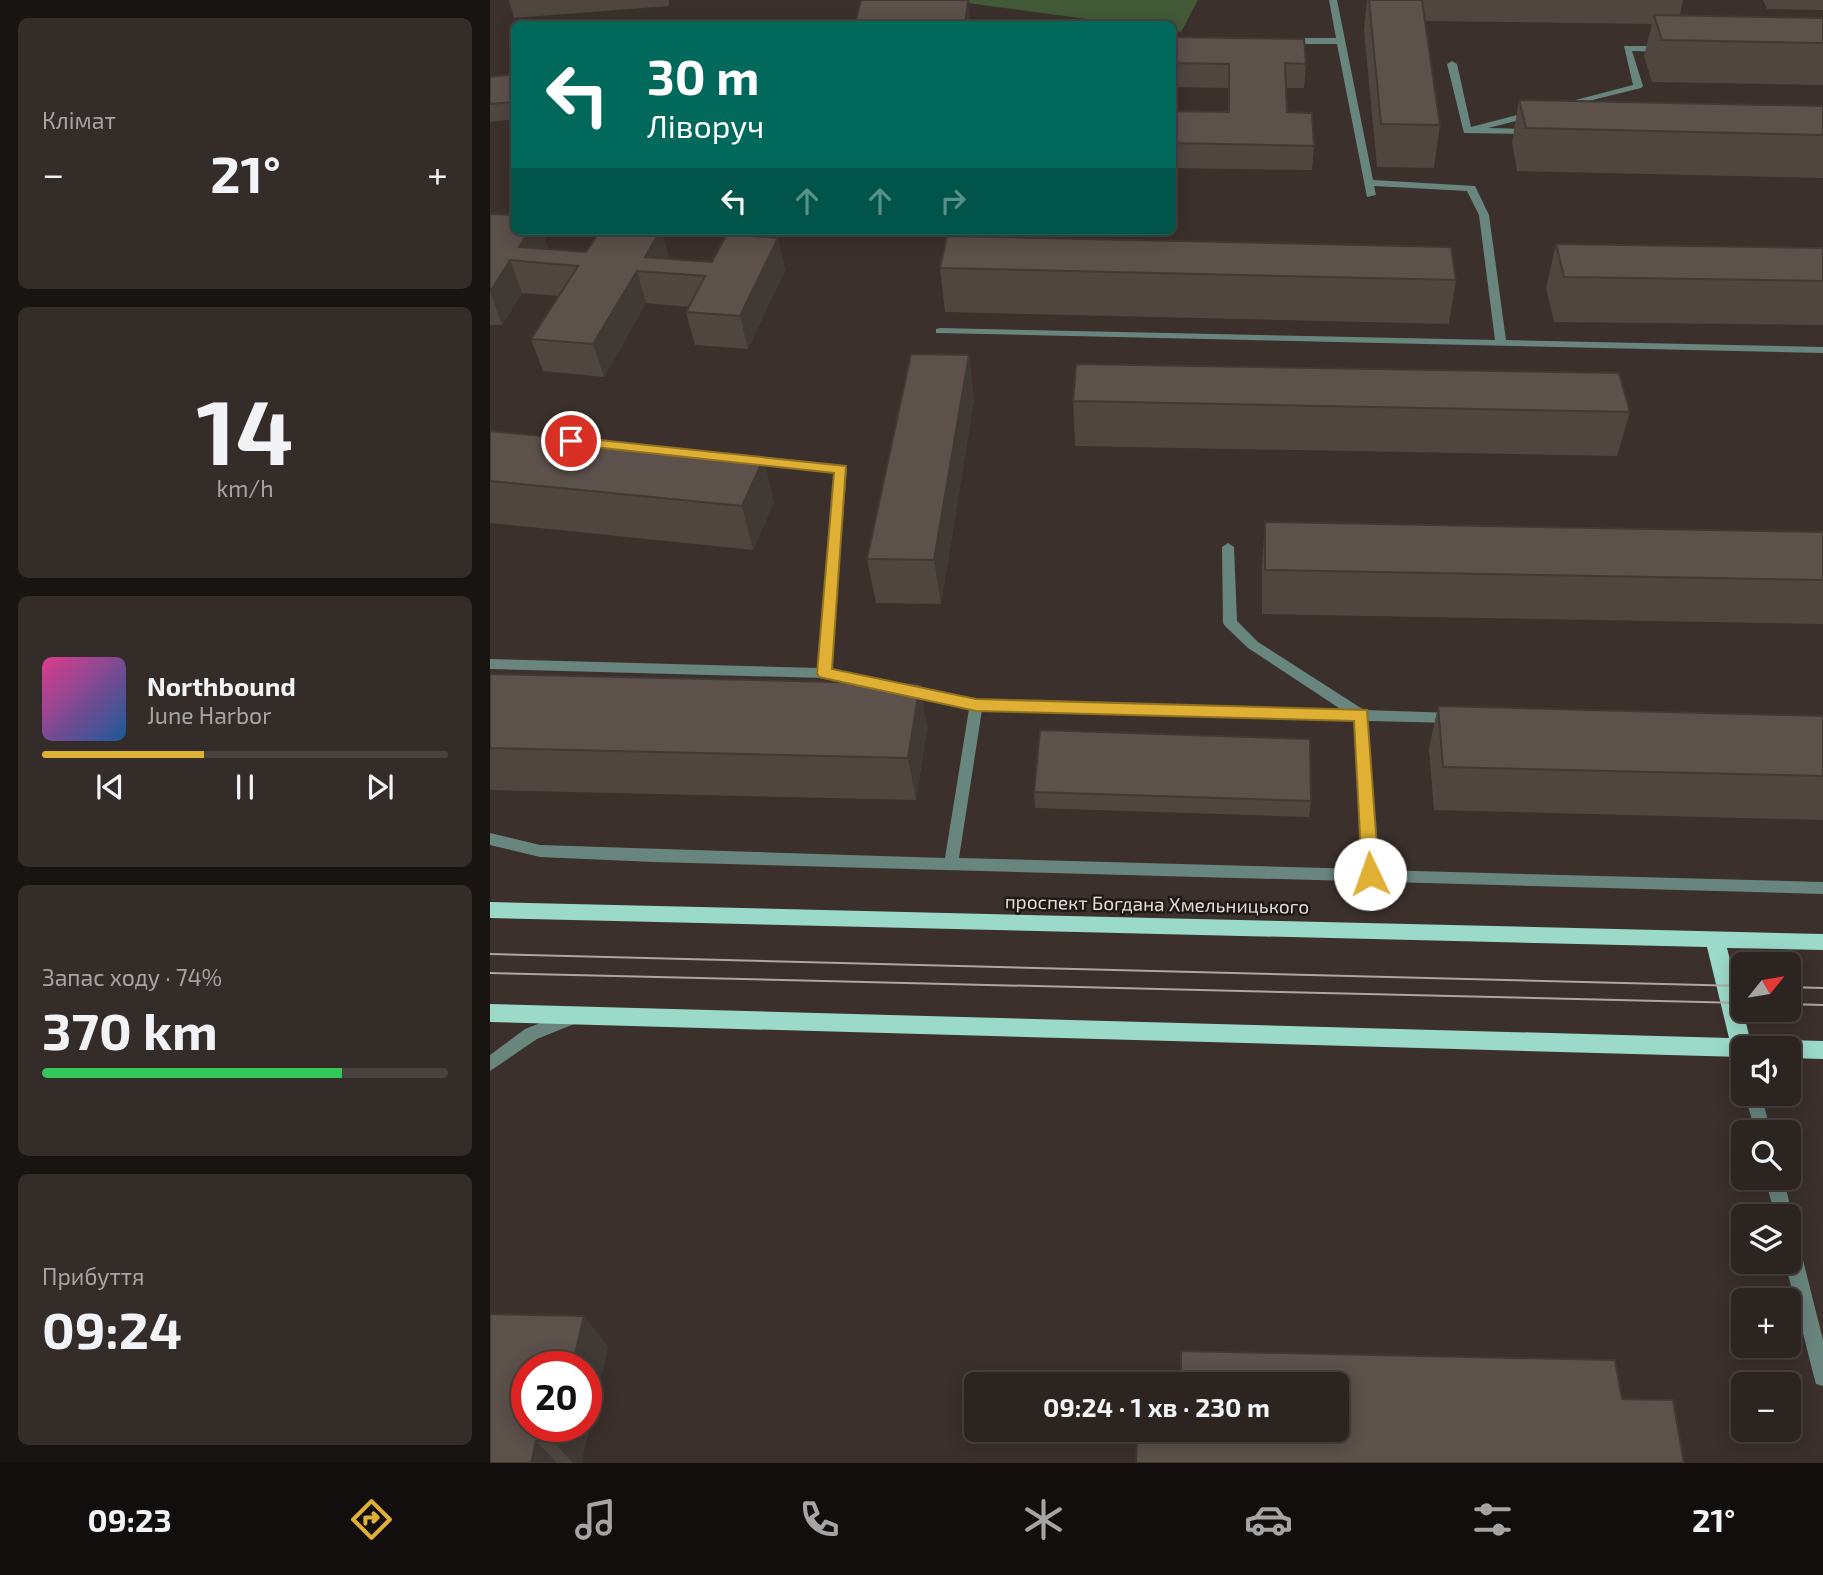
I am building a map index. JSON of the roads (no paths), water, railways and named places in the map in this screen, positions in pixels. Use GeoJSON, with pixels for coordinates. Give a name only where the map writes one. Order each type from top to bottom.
{"type":"FeatureCollection","features":[{"type":"Feature","properties":{"kind":"main road","name":"проспект Богдана Хмельницького"},"geometry":{"type":"LineString","coordinates":[[490,910],[1823,942]]}},
{"type":"Feature","properties":{"kind":"main road"},"geometry":{"type":"LineString","coordinates":[[1715,939],[1742,1036]]}},
{"type":"Feature","properties":{"kind":"main road"},"geometry":{"type":"LineString","coordinates":[[490,1013],[1731,1050]]}},
{"type":"Feature","properties":{"kind":"main road"},"geometry":{"type":"LineString","coordinates":[[1801,1049],[1823,1050]]}},
{"type":"Feature","properties":{"kind":"street"},"geometry":{"type":"LineString","coordinates":[[1333,0],[1371,195]]}},
{"type":"Feature","properties":{"kind":"street"},"geometry":{"type":"LineString","coordinates":[[1280,41],[1342,41]]}},
{"type":"Feature","properties":{"kind":"street"},"geometry":{"type":"LineString","coordinates":[[1559,107],[1639,86],[1627,48],[1669,49]]}},
{"type":"Feature","properties":{"kind":"street"},"geometry":{"type":"LineString","coordinates":[[1452,64],[1467,131]]}},
{"type":"Feature","properties":{"kind":"street"},"geometry":{"type":"LineString","coordinates":[[1467,131],[1546,110]]}},
{"type":"Feature","properties":{"kind":"street"},"geometry":{"type":"LineString","coordinates":[[1467,131],[1536,132]]}},
{"type":"Feature","properties":{"kind":"street"},"geometry":{"type":"LineString","coordinates":[[1370,183],[1471,188],[1484,215],[1501,341]]}},
{"type":"Feature","properties":{"kind":"street"},"geometry":{"type":"LineString","coordinates":[[940,331],[1823,350]]}},
{"type":"Feature","properties":{"kind":"street"},"geometry":{"type":"LineString","coordinates":[[733,458],[841,469],[824,673]]}},
{"type":"Feature","properties":{"kind":"street"},"geometry":{"type":"LineString","coordinates":[[1228,547],[1230,623],[1253,645],[1361,715]]}},
{"type":"Feature","properties":{"kind":"street"},"geometry":{"type":"LineString","coordinates":[[490,664],[824,673],[976,705],[1475,718]]}},
{"type":"Feature","properties":{"kind":"street"},"geometry":{"type":"LineString","coordinates":[[951,863],[976,705]]}},
{"type":"Feature","properties":{"kind":"street"},"geometry":{"type":"LineString","coordinates":[[1361,715],[1370,874]]}},
{"type":"Feature","properties":{"kind":"street"},"geometry":{"type":"LineString","coordinates":[[490,839],[540,851],[1823,888]]}},
{"type":"Feature","properties":{"kind":"street"},"geometry":{"type":"LineString","coordinates":[[490,1064],[531,1034],[577,1016]]}},
{"type":"Feature","properties":{"kind":"street"},"geometry":{"type":"LineString","coordinates":[[1797,1274],[1823,1377]]}},
{"type":"Feature","properties":{"kind":"tram line"},"geometry":{"type":"LineString","coordinates":[[490,954],[1731,986]]}},
{"type":"Feature","properties":{"kind":"tram line"},"geometry":{"type":"LineString","coordinates":[[490,973],[1731,1003]]}},
{"type":"Feature","properties":{"kind":"tram line"},"geometry":{"type":"LineString","coordinates":[[1801,987],[1823,988]]}},
{"type":"Feature","properties":{"kind":"tram line"},"geometry":{"type":"LineString","coordinates":[[1801,1004],[1823,1005]]}}]}
